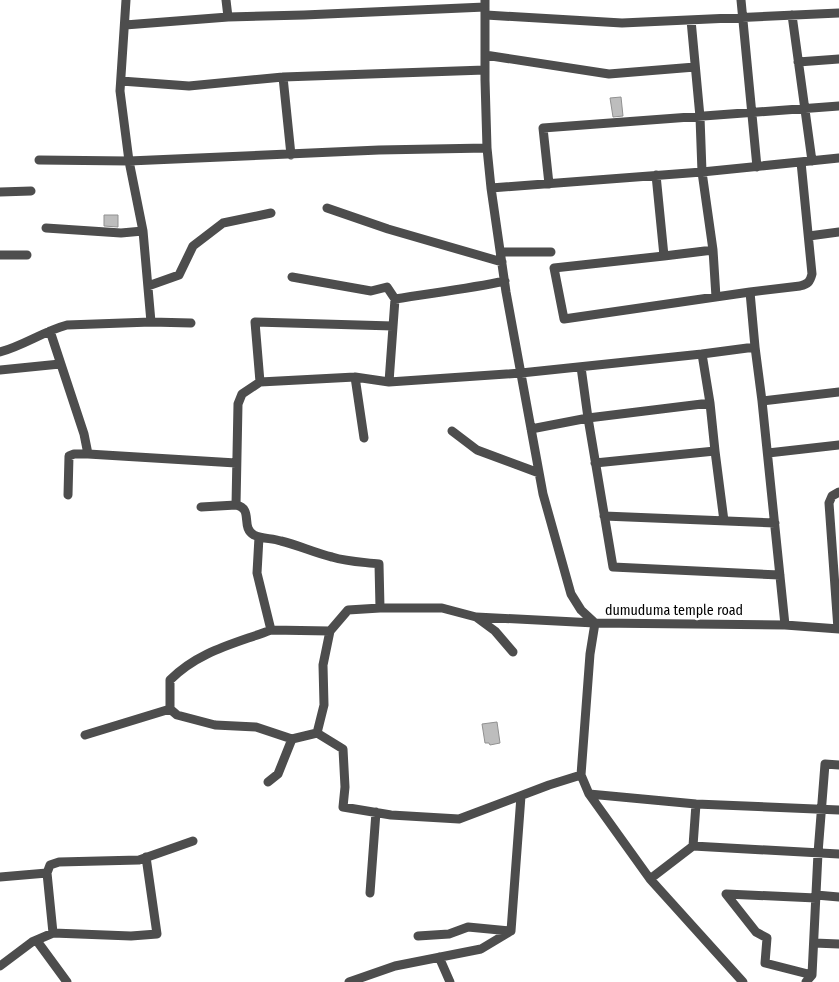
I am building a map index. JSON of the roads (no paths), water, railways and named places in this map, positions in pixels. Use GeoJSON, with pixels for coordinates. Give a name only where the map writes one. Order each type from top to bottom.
{"type":"FeatureCollection","features":[{"type":"Feature","properties":{"kind":"street"},"geometry":{"type":"LineString","coordinates":[[126,0],[120,91],[129,161],[143,231],[151,322]]}},
{"type":"Feature","properties":{"kind":"street"},"geometry":{"type":"LineString","coordinates":[[226,0],[228,17]]}},
{"type":"Feature","properties":{"kind":"street"},"geometry":{"type":"LineString","coordinates":[[741,0],[750,113],[757,167]]}},
{"type":"Feature","properties":{"kind":"street"},"geometry":{"type":"LineString","coordinates":[[486,7],[487,148],[505,281],[542,494],[571,594],[581,610],[595,623]]}},
{"type":"Feature","properties":{"kind":"street"},"geometry":{"type":"LineString","coordinates":[[125,25],[228,17],[486,7],[622,23],[839,13]]}},
{"type":"Feature","properties":{"kind":"street"},"geometry":{"type":"LineString","coordinates":[[792,15],[812,161]]}},
{"type":"Feature","properties":{"kind":"street"},"geometry":{"type":"LineString","coordinates":[[691,20],[700,117],[702,172],[713,250],[716,297]]}},
{"type":"Feature","properties":{"kind":"street"},"geometry":{"type":"LineString","coordinates":[[485,54],[609,74],[695,67]]}},
{"type":"Feature","properties":{"kind":"street"},"geometry":{"type":"LineString","coordinates":[[798,62],[839,59]]}},
{"type":"Feature","properties":{"kind":"street"},"geometry":{"type":"LineString","coordinates":[[121,81],[189,86],[283,77],[485,70]]}},
{"type":"Feature","properties":{"kind":"street"},"geometry":{"type":"LineString","coordinates":[[283,77],[291,155]]}},
{"type":"Feature","properties":{"kind":"street"},"geometry":{"type":"LineString","coordinates":[[549,184],[542,128],[839,106]]}},
{"type":"Feature","properties":{"kind":"street"},"geometry":{"type":"LineString","coordinates":[[39,160],[129,161],[379,150],[487,148]]}},
{"type":"Feature","properties":{"kind":"street"},"geometry":{"type":"LineString","coordinates":[[492,188],[702,172],[839,158]]}},
{"type":"Feature","properties":{"kind":"street"},"geometry":{"type":"LineString","coordinates":[[713,250],[554,268],[564,319],[807,284],[810,282],[812,274],[801,162]]}},
{"type":"Feature","properties":{"kind":"street"},"geometry":{"type":"LineString","coordinates":[[656,175],[664,256]]}},
{"type":"Feature","properties":{"kind":"street"},"geometry":{"type":"LineString","coordinates":[[0,192],[31,191]]}},
{"type":"Feature","properties":{"kind":"street"},"geometry":{"type":"LineString","coordinates":[[327,208],[388,229],[502,257],[552,252]]}},
{"type":"Feature","properties":{"kind":"street"},"geometry":{"type":"LineString","coordinates":[[148,286],[180,275],[194,246],[223,223],[271,213]]}},
{"type":"Feature","properties":{"kind":"street"},"geometry":{"type":"LineString","coordinates":[[46,228],[121,233],[143,231]]}},
{"type":"Feature","properties":{"kind":"street"},"geometry":{"type":"LineString","coordinates":[[809,236],[839,232]]}},
{"type":"Feature","properties":{"kind":"street"},"geometry":{"type":"LineString","coordinates":[[0,255],[27,255]]}},
{"type":"Feature","properties":{"kind":"street"},"geometry":{"type":"LineString","coordinates":[[292,277],[371,291],[386,287],[395,299],[389,382]]}},
{"type":"Feature","properties":{"kind":"street"},"geometry":{"type":"LineString","coordinates":[[395,299],[460,290],[505,281]]}},
{"type":"Feature","properties":{"kind":"street"},"geometry":{"type":"LineString","coordinates":[[750,292],[754,347],[768,453],[785,625]]}},
{"type":"Feature","properties":{"kind":"street"},"geometry":{"type":"LineString","coordinates":[[0,352],[12,349],[67,325],[151,322],[191,323]]}},
{"type":"Feature","properties":{"kind":"street"},"geometry":{"type":"LineString","coordinates":[[260,382],[255,322],[393,326]]}},
{"type":"Feature","properties":{"kind":"street"},"geometry":{"type":"LineString","coordinates":[[50,331],[84,434],[88,454]]}},
{"type":"Feature","properties":{"kind":"street"},"geometry":{"type":"LineString","coordinates":[[236,505],[238,404],[242,394],[260,382],[355,377],[389,382],[521,373],[754,347]]}},
{"type":"Feature","properties":{"kind":"street"},"geometry":{"type":"LineString","coordinates":[[702,354],[710,403],[724,521]]}},
{"type":"Feature","properties":{"kind":"street"},"geometry":{"type":"LineString","coordinates":[[0,370],[60,364]]}},
{"type":"Feature","properties":{"kind":"street"},"geometry":{"type":"LineString","coordinates":[[581,367],[613,567],[780,575]]}},
{"type":"Feature","properties":{"kind":"street"},"geometry":{"type":"LineString","coordinates":[[355,377],[364,438]]}},
{"type":"Feature","properties":{"kind":"street"},"geometry":{"type":"LineString","coordinates":[[762,401],[839,392]]}},
{"type":"Feature","properties":{"kind":"street"},"geometry":{"type":"LineString","coordinates":[[531,429],[588,418],[710,403]]}},
{"type":"Feature","properties":{"kind":"street"},"geometry":{"type":"LineString","coordinates":[[452,431],[477,450],[539,473]]}},
{"type":"Feature","properties":{"kind":"street"},"geometry":{"type":"LineString","coordinates":[[768,453],[839,445]]}},
{"type":"Feature","properties":{"kind":"street"},"geometry":{"type":"LineString","coordinates":[[595,463],[715,451]]}},
{"type":"Feature","properties":{"kind":"street"},"geometry":{"type":"LineString","coordinates":[[68,495],[70,456],[74,454],[236,463]]}},
{"type":"Feature","properties":{"kind":"street"},"geometry":{"type":"LineString","coordinates":[[838,629],[836,572],[829,503],[832,496],[839,492]]}},
{"type":"Feature","properties":{"kind":"street"},"geometry":{"type":"LineString","coordinates":[[201,507],[236,505],[244,509],[249,530],[252,534],[259,537],[280,540],[333,558],[352,562],[379,564],[380,608]]}},
{"type":"Feature","properties":{"kind":"street"},"geometry":{"type":"LineString","coordinates":[[604,516],[775,523]]}},
{"type":"Feature","properties":{"kind":"street"},"geometry":{"type":"LineString","coordinates":[[259,537],[257,573],[271,630]]}},
{"type":"Feature","properties":{"kind":"street"},"geometry":{"type":"LineString","coordinates":[[317,733],[324,705],[323,665],[330,631],[348,610],[442,608],[476,617],[595,623]]}},
{"type":"Feature","properties":{"kind":"street"},"geometry":{"type":"LineString","coordinates":[[476,617],[495,631],[513,652]]}},
{"type":"Feature","properties":{"kind":"street","name":"dumuduma temple road"},"geometry":{"type":"LineString","coordinates":[[743,982],[650,879],[589,794],[582,775],[590,654],[595,623],[785,625],[838,629]]}},
{"type":"Feature","properties":{"kind":"street"},"geometry":{"type":"LineString","coordinates":[[330,631],[271,630],[200,656],[182,668],[170,680],[170,709],[177,715],[216,725],[256,727],[292,739],[317,733],[343,749],[343,807],[391,815],[459,819],[549,785],[582,775]]}},
{"type":"Feature","properties":{"kind":"street"},"geometry":{"type":"LineString","coordinates":[[85,734],[170,709]]}},
{"type":"Feature","properties":{"kind":"street"},"geometry":{"type":"LineString","coordinates":[[268,782],[278,774],[292,739]]}},
{"type":"Feature","properties":{"kind":"street"},"geometry":{"type":"LineString","coordinates":[[839,765],[824,764],[818,852],[816,897],[814,943],[809,979],[765,962],[767,938],[756,932],[726,894],[816,897],[839,897]]}},
{"type":"Feature","properties":{"kind":"street"},"geometry":{"type":"LineString","coordinates":[[589,794],[696,804],[839,810]]}},
{"type":"Feature","properties":{"kind":"street"},"geometry":{"type":"LineString","coordinates":[[511,930],[521,796]]}},
{"type":"Feature","properties":{"kind":"street"},"geometry":{"type":"LineString","coordinates":[[693,846],[696,804]]}},
{"type":"Feature","properties":{"kind":"street"},"geometry":{"type":"LineString","coordinates":[[370,893],[376,812]]}},
{"type":"Feature","properties":{"kind":"street"},"geometry":{"type":"LineString","coordinates":[[52,933],[47,873],[50,865],[59,862],[139,860],[192,842]]}},
{"type":"Feature","properties":{"kind":"street"},"geometry":{"type":"LineString","coordinates":[[650,879],[693,846],[839,854]]}},
{"type":"Feature","properties":{"kind":"street"},"geometry":{"type":"LineString","coordinates":[[0,966],[32,942],[52,933],[131,936],[157,934],[146,857]]}},
{"type":"Feature","properties":{"kind":"street"},"geometry":{"type":"LineString","coordinates":[[0,878],[47,873]]}},
{"type":"Feature","properties":{"kind":"street"},"geometry":{"type":"LineString","coordinates":[[418,936],[449,934],[468,927],[511,930]]}},
{"type":"Feature","properties":{"kind":"street"},"geometry":{"type":"LineString","coordinates":[[349,982],[395,966],[481,949],[511,930]]}},
{"type":"Feature","properties":{"kind":"street"},"geometry":{"type":"LineString","coordinates":[[37,941],[67,982]]}},
{"type":"Feature","properties":{"kind":"street"},"geometry":{"type":"LineString","coordinates":[[814,943],[839,944]]}},
{"type":"Feature","properties":{"kind":"street"},"geometry":{"type":"LineString","coordinates":[[439,958],[450,982]]}}]}
